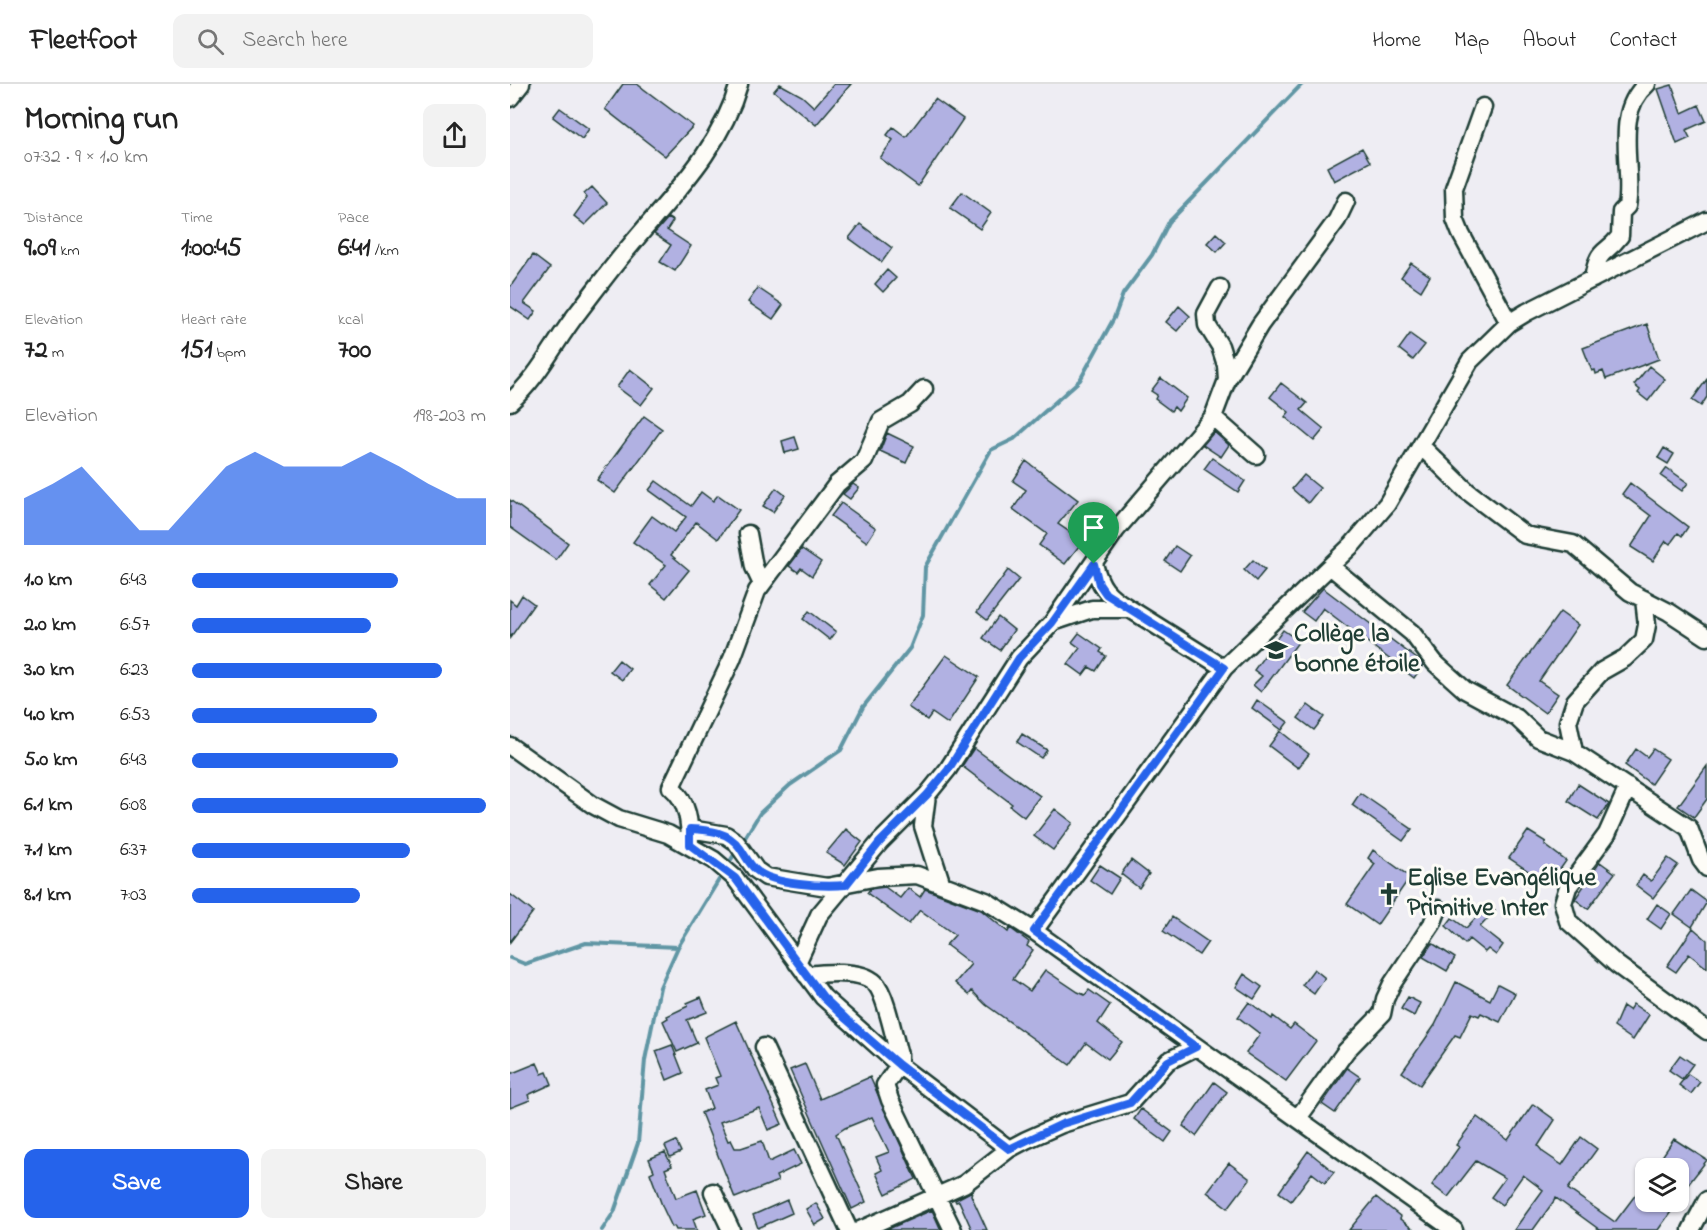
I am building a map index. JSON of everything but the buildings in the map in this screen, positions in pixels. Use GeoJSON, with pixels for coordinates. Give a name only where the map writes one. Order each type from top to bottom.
{"type":"FeatureCollection","features":[{"type":"Feature","properties":{"kind":"street"},"geometry":{"type":"LineString","coordinates":[[510,98],[521,84]]}},
{"type":"Feature","properties":{"kind":"street"},"geometry":{"type":"LineString","coordinates":[[510,402],[549,357],[559,338],[628,247],[698,165],[724,127],[739,84]]}},
{"type":"Feature","properties":{"kind":"street"},"geometry":{"type":"LineString","coordinates":[[1593,279],[1596,261],[1602,251],[1620,236],[1621,212],[1627,206],[1629,187],[1625,137],[1630,113],[1641,89],[1647,84]]}},
{"type":"Feature","properties":{"kind":"street"},"geometry":{"type":"LineString","coordinates":[[1483,107],[1454,188],[1455,219],[1509,323]]}},
{"type":"Feature","properties":{"kind":"street"},"geometry":{"type":"LineString","coordinates":[[801,969],[819,915],[880,842],[927,795],[948,770],[1019,658],[1052,623],[1116,530],[1213,417],[1227,380],[1245,347],[1337,220],[1346,201]]}},
{"type":"Feature","properties":{"kind":"street"},"geometry":{"type":"LineString","coordinates":[[1034,931],[1224,668],[1353,544],[1387,504],[1470,360],[1509,323],[1707,221]]}},
{"type":"Feature","properties":{"kind":"street"},"geometry":{"type":"LineString","coordinates":[[1220,288],[1206,314],[1207,325],[1220,346],[1226,365],[1227,380]]}},
{"type":"Feature","properties":{"kind":"street"},"geometry":{"type":"LineString","coordinates":[[924,389],[910,404],[881,421],[869,455],[837,484],[753,598],[732,659],[671,786],[683,800],[690,837],[735,878],[823,997],[899,1065],[1009,1149]]}},
{"type":"Feature","properties":{"kind":"street"},"geometry":{"type":"LineString","coordinates":[[1213,417],[1233,431],[1256,455]]}},
{"type":"Feature","properties":{"kind":"street"},"geometry":{"type":"LineString","coordinates":[[1421,446],[1467,491],[1525,535],[1574,544],[1630,592],[1707,637]]}},
{"type":"Feature","properties":{"kind":"street"},"geometry":{"type":"LineString","coordinates":[[748,534],[754,567],[762,584]]}},
{"type":"Feature","properties":{"kind":"street"},"geometry":{"type":"LineString","coordinates":[[1094,564],[1099,584],[1106,594],[1224,668]]}},
{"type":"Feature","properties":{"kind":"street"},"geometry":{"type":"LineString","coordinates":[[1330,566],[1412,633],[1435,663],[1465,690],[1517,718],[1538,738],[1574,752],[1689,828],[1701,860],[1707,868]]}},
{"type":"Feature","properties":{"kind":"street"},"geometry":{"type":"LineString","coordinates":[[1574,752],[1568,722],[1575,701],[1602,670],[1625,658],[1644,640],[1647,626],[1644,599]]}},
{"type":"Feature","properties":{"kind":"street"},"geometry":{"type":"LineString","coordinates":[[1052,623],[1092,609],[1109,607],[1130,609]]}},
{"type":"Feature","properties":{"kind":"street"},"geometry":{"type":"LineString","coordinates":[[510,746],[593,805],[619,819],[668,834],[690,837],[726,835],[736,842],[756,870],[766,877],[827,887],[900,874],[917,875],[941,882],[986,901],[1034,931],[1454,1230]]}},
{"type":"Feature","properties":{"kind":"street"},"geometry":{"type":"LineString","coordinates":[[1628,787],[1607,834],[1568,887],[1563,903],[1568,921],[1616,964],[1707,1031]]}},
{"type":"Feature","properties":{"kind":"street"},"geometry":{"type":"LineString","coordinates":[[927,795],[923,826],[941,882]]}},
{"type":"Feature","properties":{"kind":"street"},"geometry":{"type":"LineString","coordinates":[[1298,1118],[1346,1052],[1382,1014],[1385,999],[1392,984],[1432,924],[1438,909]]}},
{"type":"Feature","properties":{"kind":"street"},"geometry":{"type":"LineString","coordinates":[[801,969],[841,972],[875,983],[895,1041],[899,1065],[885,1085],[903,1129],[952,1230]]}},
{"type":"Feature","properties":{"kind":"street"},"geometry":{"type":"LineString","coordinates":[[764,1047],[849,1230]]}},
{"type":"Feature","properties":{"kind":"street"},"geometry":{"type":"LineString","coordinates":[[860,1230],[938,1198],[978,1175],[1009,1149],[1062,1124],[1130,1103],[1168,1061],[1196,1047]]}},
{"type":"Feature","properties":{"kind":"street"},"geometry":{"type":"LineString","coordinates":[[713,1192],[731,1230]]}},
{"type":"Feature","properties":{"kind":"street"},"geometry":{"type":"LineString","coordinates":[[1691,1230],[1707,1200]]}},
{"type":"Feature","properties":{"kind":"waterway"},"geometry":{"type":"LineString","coordinates":[[743,841],[760,813],[790,785],[841,750],[863,707],[910,648],[923,615],[925,567],[991,450],[1014,439],[1080,380],[1114,318],[1123,294],[1152,255],[1169,222],[1302,84]]}},
{"type":"Feature","properties":{"kind":"waterway"},"geometry":{"type":"LineString","coordinates":[[727,866],[737,850]]}},
{"type":"Feature","properties":{"kind":"waterway"},"geometry":{"type":"LineString","coordinates":[[602,1230],[614,1212],[638,1143],[645,1060],[660,987],[678,947],[723,873]]}},
{"type":"Feature","properties":{"kind":"waterway"},"geometry":{"type":"LineString","coordinates":[[510,958],[525,964],[586,943],[678,947]]}},
{"type":"Feature","properties":{"kind":"place","name":"Collège la bonne étoile"},"geometry":{"type":"Point","coordinates":[1276,650]}},
{"type":"Feature","properties":{"kind":"place","name":"Eglise Evangélique Primitive Inter"},"geometry":{"type":"Point","coordinates":[1389,894]}},
{"type":"Feature","properties":{"kind":"route"},"geometry":{"type":"LineString","coordinates":[[1094,564],[1099,584],[1106,594],[1224,668],[1034,931],[1196,1047],[1168,1061],[1157,1071],[1141,1094],[1130,1103],[1062,1124],[1009,1149],[899,1065],[823,997],[735,878],[714,860],[690,845],[690,829],[714,831],[726,835],[736,842],[756,870],[766,877],[827,887],[846,885],[880,842],[927,795],[948,770],[1001,683],[1019,658],[1052,623],[1094,564]]}}]}
